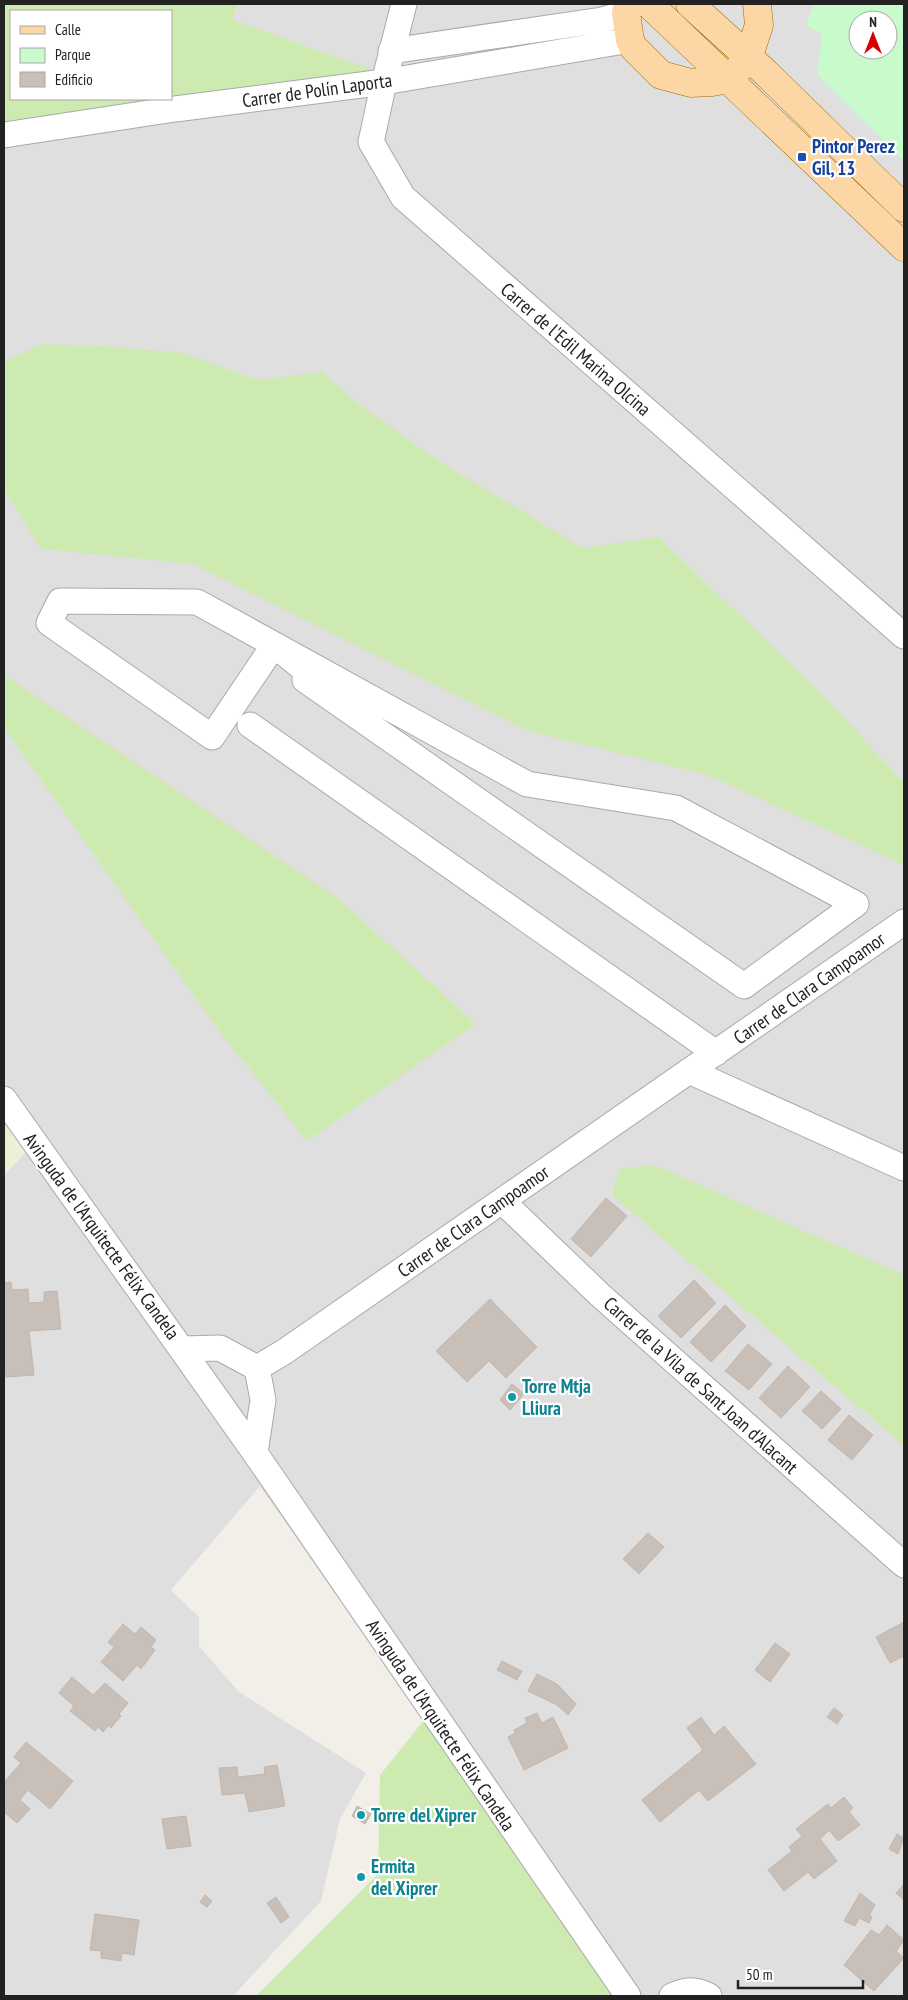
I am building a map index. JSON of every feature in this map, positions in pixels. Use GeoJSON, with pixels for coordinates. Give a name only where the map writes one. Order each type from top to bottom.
{"type":"FeatureCollection","features":[{"type":"Feature","properties":{"kind":"main road"},"geometry":{"type":"LineString","coordinates":[[690,4],[748,59],[766,73],[904,208]]}},
{"type":"Feature","properties":{"kind":"main road"},"geometry":{"type":"LineString","coordinates":[[757,4],[759,24],[748,59],[729,79],[691,83],[661,75],[633,47],[630,40],[635,7],[729,79],[904,246]]}},
{"type":"Feature","properties":{"kind":"street","name":"Carrer de l'Edil Marina Olcina"},"geometry":{"type":"LineString","coordinates":[[404,4],[391,51],[371,142],[403,197],[904,636]]}},
{"type":"Feature","properties":{"kind":"street","name":"Carrer de Polín Laporta"},"geometry":{"type":"LineString","coordinates":[[391,51],[602,20],[635,7]]}},
{"type":"Feature","properties":{"kind":"street","name":"Carrer de Polín Laporta"},"geometry":{"type":"LineString","coordinates":[[4,135],[175,109],[384,82],[630,40]]}},
{"type":"Feature","properties":{"kind":"street"},"geometry":{"type":"LineString","coordinates":[[60,601],[197,602],[527,784],[676,808],[856,904],[744,986],[305,680],[305,670],[274,645],[212,737],[49,623],[60,601]]}},
{"type":"Feature","properties":{"kind":"street"},"geometry":{"type":"LineString","coordinates":[[250,725],[716,1052]]}},
{"type":"Feature","properties":{"kind":"street","name":"Carrer de Clara Campoamor"},"geometry":{"type":"LineString","coordinates":[[257,1368],[284,1352],[904,922]]}},
{"type":"Feature","properties":{"kind":"street"},"geometry":{"type":"LineString","coordinates":[[689,1071],[904,1168]]}},
{"type":"Feature","properties":{"kind":"street","name":"Avinguda de l'Arquitecte Félix Candela"},"geometry":{"type":"LineString","coordinates":[[4,1099],[183,1349],[628,1996]]}},
{"type":"Feature","properties":{"kind":"street","name":"Carrer de la Vila de Sant Joan d'Alacant"},"geometry":{"type":"LineString","coordinates":[[502,1201],[600,1295],[904,1565]]}},
{"type":"Feature","properties":{"kind":"street","name":"Avinguda de l'Arquitecte Félix Candela"},"geometry":{"type":"LineString","coordinates":[[183,1349],[220,1348],[257,1368]]}},
{"type":"Feature","properties":{"kind":"street"},"geometry":{"type":"LineString","coordinates":[[255,1453],[263,1400],[257,1368]]}},
{"type":"Feature","properties":{"kind":"street"},"geometry":{"type":"LineString","coordinates":[[672,1996],[687,1990],[700,1991],[709,1996]]}},
{"type":"Feature","properties":{"kind":"shaded area"},"geometry":{"type":"Polygon","coordinates":[[[238,4],[904,4],[904,1996],[616,1996],[260,1486],[171,1590],[199,1617],[199,1646],[239,1692],[366,1773],[340,1819],[321,1901],[233,1996],[4,1996],[4,1175],[28,1150],[4,1116],[4,133],[373,70],[233,20],[238,4]]]}},
{"type":"Feature","properties":{"kind":"green space"},"geometry":{"type":"Polygon","coordinates":[[[4,4],[238,4],[233,20],[374,70],[4,126],[4,4]]]}},
{"type":"Feature","properties":{"kind":"green space"},"geometry":{"type":"Polygon","coordinates":[[[814,4],[904,4],[904,161],[817,74],[822,34],[806,26],[814,4]]]}},
{"type":"Feature","properties":{"kind":"green space"},"geometry":{"type":"Polygon","coordinates":[[[41,344],[101,346],[183,353],[258,380],[322,372],[354,400],[440,462],[583,548],[658,537],[823,695],[904,783],[904,865],[708,775],[528,731],[193,564],[41,549],[4,490],[4,362],[41,344]]]}},
{"type":"Feature","properties":{"kind":"green space"},"geometry":{"type":"Polygon","coordinates":[[[4,675],[339,899],[476,1024],[307,1141],[219,1031],[4,728],[4,675]]]}},
{"type":"Feature","properties":{"kind":"green space"},"geometry":{"type":"Polygon","coordinates":[[[4,1116],[28,1150],[4,1175],[4,1116]]]}},
{"type":"Feature","properties":{"kind":"green space"},"geometry":{"type":"Polygon","coordinates":[[[655,1165],[904,1275],[904,1446],[612,1195],[620,1169],[655,1165]]]}},
{"type":"Feature","properties":{"kind":"green space"},"geometry":{"type":"Polygon","coordinates":[[[424,1720],[616,1996],[256,1996],[378,1874],[380,1775],[424,1720]]]}},
{"type":"Feature","properties":{"kind":"building"},"geometry":{"type":"Polygon","coordinates":[[[606,1198],[627,1216],[591,1257],[571,1239],[606,1198]]]}},
{"type":"Feature","properties":{"kind":"building"},"geometry":{"type":"Polygon","coordinates":[[[694,1280],[716,1303],[681,1338],[658,1316],[694,1280]]]}},
{"type":"Feature","properties":{"kind":"building"},"geometry":{"type":"Polygon","coordinates":[[[11,1282],[12,1290],[28,1289],[29,1303],[44,1302],[44,1292],[57,1291],[61,1329],[29,1331],[34,1375],[6,1377],[4,1367],[4,1283],[11,1282]]]}},
{"type":"Feature","properties":{"kind":"building"},"geometry":{"type":"Polygon","coordinates":[[[490,1299],[537,1347],[506,1378],[489,1361],[467,1382],[436,1351],[490,1299]]]}},
{"type":"Feature","properties":{"kind":"building"},"geometry":{"type":"Polygon","coordinates":[[[725,1305],[746,1326],[711,1362],[690,1342],[725,1305]]]}},
{"type":"Feature","properties":{"kind":"building"},"geometry":{"type":"Polygon","coordinates":[[[748,1344],[772,1364],[749,1390],[725,1371],[748,1344]]]}},
{"type":"Feature","properties":{"kind":"building"},"geometry":{"type":"Polygon","coordinates":[[[788,1366],[810,1387],[781,1418],[759,1398],[788,1366]]]}},
{"type":"Feature","properties":{"kind":"building","name":"Torre Mtja Lliura"},"geometry":{"type":"Polygon","coordinates":[[[512,1384],[524,1394],[510,1410],[500,1400],[512,1384]]]}},
{"type":"Feature","properties":{"kind":"building"},"geometry":{"type":"Polygon","coordinates":[[[821,1391],[841,1409],[822,1429],[802,1411],[821,1391]]]}},
{"type":"Feature","properties":{"kind":"building"},"geometry":{"type":"Polygon","coordinates":[[[849,1415],[873,1435],[852,1460],[828,1440],[849,1415]]]}},
{"type":"Feature","properties":{"kind":"building"},"geometry":{"type":"Polygon","coordinates":[[[648,1533],[664,1547],[639,1574],[623,1559],[648,1533]]]}},
{"type":"Feature","properties":{"kind":"building"},"geometry":{"type":"Polygon","coordinates":[[[904,1622],[904,1656],[890,1663],[876,1637],[904,1622]]]}},
{"type":"Feature","properties":{"kind":"building"},"geometry":{"type":"Polygon","coordinates":[[[123,1624],[135,1634],[141,1627],[156,1640],[151,1647],[155,1650],[141,1669],[137,1665],[123,1681],[101,1662],[114,1647],[108,1642],[123,1624]]]}},
{"type":"Feature","properties":{"kind":"building"},"geometry":{"type":"Polygon","coordinates":[[[775,1643],[790,1654],[770,1682],[755,1670],[775,1643]]]}},
{"type":"Feature","properties":{"kind":"building"},"geometry":{"type":"Polygon","coordinates":[[[502,1661],[522,1671],[517,1680],[497,1670],[502,1661]]]}},
{"type":"Feature","properties":{"kind":"building"},"geometry":{"type":"Polygon","coordinates":[[[537,1674],[557,1684],[576,1704],[568,1715],[557,1705],[528,1691],[537,1674]]]}},
{"type":"Feature","properties":{"kind":"building"},"geometry":{"type":"Polygon","coordinates":[[[72,1677],[93,1695],[105,1683],[128,1703],[119,1714],[121,1716],[111,1728],[109,1725],[103,1732],[98,1727],[95,1731],[70,1711],[74,1706],[59,1693],[72,1677]]]}},
{"type":"Feature","properties":{"kind":"building"},"geometry":{"type":"Polygon","coordinates":[[[834,1708],[843,1715],[837,1724],[827,1717],[834,1708]]]}},
{"type":"Feature","properties":{"kind":"building"},"geometry":{"type":"Polygon","coordinates":[[[537,1713],[542,1723],[553,1717],[568,1748],[524,1770],[508,1737],[515,1733],[514,1730],[527,1723],[525,1718],[537,1713]]]}},
{"type":"Feature","properties":{"kind":"building"},"geometry":{"type":"Polygon","coordinates":[[[701,1717],[714,1735],[724,1726],[756,1764],[708,1801],[699,1790],[660,1822],[642,1800],[703,1750],[687,1728],[701,1717]]]}},
{"type":"Feature","properties":{"kind":"building"},"geometry":{"type":"Polygon","coordinates":[[[26,1742],[73,1781],[50,1809],[28,1790],[20,1800],[30,1809],[17,1823],[4,1812],[4,1782],[21,1763],[14,1757],[26,1742]]]}},
{"type":"Feature","properties":{"kind":"building"},"geometry":{"type":"Polygon","coordinates":[[[277,1765],[285,1806],[249,1812],[245,1793],[222,1795],[219,1768],[237,1767],[238,1777],[265,1774],[264,1767],[277,1765]]]}},
{"type":"Feature","properties":{"kind":"building"},"geometry":{"type":"Polygon","coordinates":[[[844,1797],[853,1808],[849,1812],[860,1825],[838,1841],[829,1830],[820,1839],[837,1861],[814,1879],[808,1872],[784,1891],[768,1870],[792,1851],[789,1847],[802,1836],[796,1829],[828,1804],[831,1808],[844,1797]]]}},
{"type":"Feature","properties":{"kind":"building","name":"Torre del Xiprer"},"geometry":{"type":"Polygon","coordinates":[[[357,1806],[371,1814],[365,1824],[352,1816],[357,1806]]]}},
{"type":"Feature","properties":{"kind":"building"},"geometry":{"type":"Polygon","coordinates":[[[186,1816],[191,1846],[167,1849],[162,1819],[186,1816]]]}},
{"type":"Feature","properties":{"kind":"building"},"geometry":{"type":"Polygon","coordinates":[[[897,1834],[904,1838],[898,1854],[889,1849],[897,1834]]]}},
{"type":"Feature","properties":{"kind":"building"},"geometry":{"type":"Polygon","coordinates":[[[904,1884],[904,1900],[896,1893],[904,1884]]]}},
{"type":"Feature","properties":{"kind":"building"},"geometry":{"type":"Polygon","coordinates":[[[860,1893],[875,1905],[869,1916],[872,1917],[869,1923],[859,1918],[855,1926],[844,1921],[860,1893]]]}},
{"type":"Feature","properties":{"kind":"building"},"geometry":{"type":"Polygon","coordinates":[[[205,1895],[212,1901],[207,1907],[200,1902],[205,1895]]]}},
{"type":"Feature","properties":{"kind":"building"},"geometry":{"type":"Polygon","coordinates":[[[276,1897],[289,1917],[281,1923],[267,1903],[276,1897]]]}},
{"type":"Feature","properties":{"kind":"building"},"geometry":{"type":"Polygon","coordinates":[[[95,1914],[139,1920],[134,1955],[122,1953],[121,1961],[101,1958],[101,1951],[90,1950],[95,1914]]]}},
{"type":"Feature","properties":{"kind":"building"},"geometry":{"type":"Polygon","coordinates":[[[887,1925],[904,1940],[896,1951],[904,1958],[874,1991],[844,1965],[871,1930],[879,1935],[887,1925]]]}},
{"type":"Feature","properties":{"kind":"place","name":"Pintor Perez Gil, 13"},"geometry":{"type":"Point","coordinates":[802,157]}},
{"type":"Feature","properties":{"kind":"place","name":"Torre Mtja Lliura"},"geometry":{"type":"Point","coordinates":[512,1397]}},
{"type":"Feature","properties":{"kind":"place","name":"Torre del Xiprer"},"geometry":{"type":"Point","coordinates":[361,1815]}},
{"type":"Feature","properties":{"kind":"place","name":"Ermita del Xiprer"},"geometry":{"type":"Point","coordinates":[361,1877]}}]}
